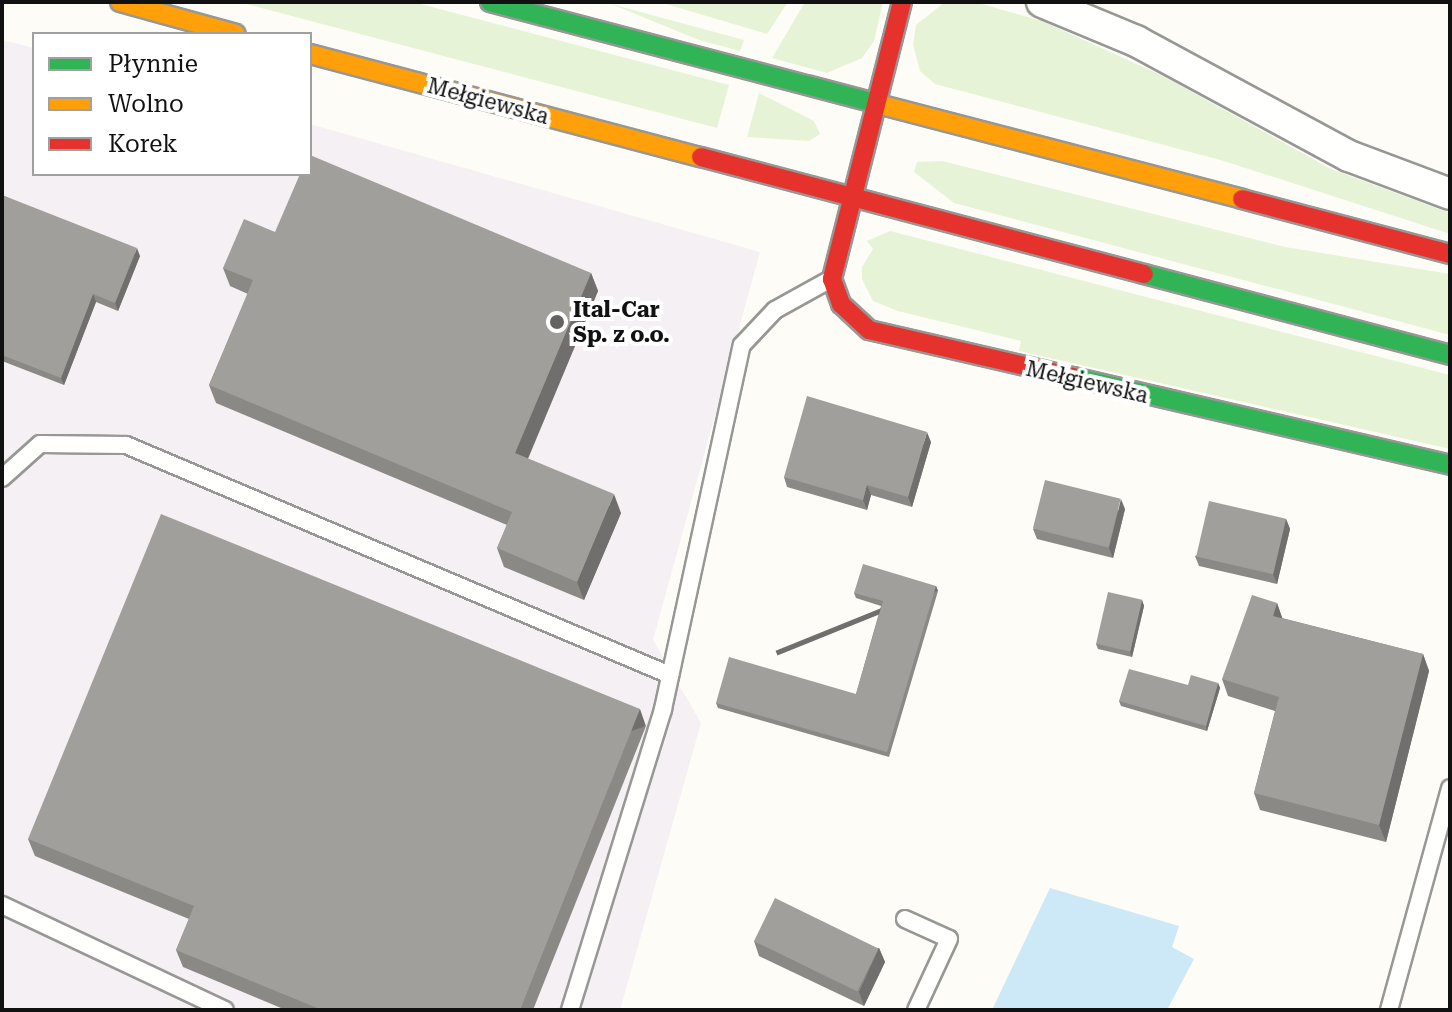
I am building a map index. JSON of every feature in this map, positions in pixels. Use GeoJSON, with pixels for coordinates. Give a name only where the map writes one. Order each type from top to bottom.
{"type":"FeatureCollection","features":[{"type":"Feature","properties":{"kind":"main road"},"geometry":{"type":"LineString","coordinates":[[120,2],[229,32]]}},
{"type":"Feature","properties":{"kind":"main road"},"geometry":{"type":"LineString","coordinates":[[490,2],[1450,254]]}},
{"type":"Feature","properties":{"kind":"main road"},"geometry":{"type":"LineString","coordinates":[[832,279],[902,2]]}},
{"type":"Feature","properties":{"kind":"main road","name":"Mełgiewska"},"geometry":{"type":"LineString","coordinates":[[312,55],[1450,355]]}},
{"type":"Feature","properties":{"kind":"main road","name":"Mełgiewska"},"geometry":{"type":"LineString","coordinates":[[832,279],[841,304],[869,330],[1450,465]]}},
{"type":"Feature","properties":{"kind":"street"},"geometry":{"type":"LineString","coordinates":[[1042,2],[1136,41],[1349,156],[1450,194]]}},
{"type":"Feature","properties":{"kind":"lane"},"geometry":{"type":"LineString","coordinates":[[570,1010],[670,675],[742,345],[775,310],[832,279]]}},
{"type":"Feature","properties":{"kind":"lane"},"geometry":{"type":"LineString","coordinates":[[2,478],[40,444],[126,445],[670,675]]}},
{"type":"Feature","properties":{"kind":"lane"},"geometry":{"type":"LineString","coordinates":[[1389,1010],[1450,788]]}},
{"type":"Feature","properties":{"kind":"lane"},"geometry":{"type":"LineString","coordinates":[[2,905],[225,1010]]}},
{"type":"Feature","properties":{"kind":"lane"},"geometry":{"type":"LineString","coordinates":[[905,919],[949,939],[916,1010]]}},
{"type":"Feature","properties":{"kind":"shaded area"},"geometry":{"type":"Polygon","coordinates":[[[2,40],[32,48],[32,176],[312,176],[312,125],[760,252],[653,640],[701,723],[620,1010],[2,1010],[2,40]]]}},
{"type":"Feature","properties":{"kind":"green space"},"geometry":{"type":"Polygon","coordinates":[[[239,2],[413,2],[729,85],[717,128],[239,2]]]}},
{"type":"Feature","properties":{"kind":"green space"},"geometry":{"type":"Polygon","coordinates":[[[659,2],[788,2],[767,34],[659,2]]]}},
{"type":"Feature","properties":{"kind":"green space"},"geometry":{"type":"Polygon","coordinates":[[[805,2],[883,2],[874,41],[862,58],[827,73],[772,58],[805,2]]]}},
{"type":"Feature","properties":{"kind":"green space"},"geometry":{"type":"Polygon","coordinates":[[[945,2],[975,2],[1042,21],[1163,76],[1331,169],[1450,213],[1450,234],[1224,161],[935,84],[920,71],[913,45],[916,25],[945,2]]]}},
{"type":"Feature","properties":{"kind":"green space"},"geometry":{"type":"Polygon","coordinates":[[[611,4],[744,40],[740,51],[699,40],[611,4]]]}},
{"type":"Feature","properties":{"kind":"green space"},"geometry":{"type":"Polygon","coordinates":[[[759,93],[814,121],[820,134],[809,141],[747,137],[759,93]]]}},
{"type":"Feature","properties":{"kind":"green space"},"geometry":{"type":"Polygon","coordinates":[[[942,161],[1285,247],[1450,274],[1450,335],[954,203],[914,172],[917,162],[942,161]]]}},
{"type":"Feature","properties":{"kind":"green space"},"geometry":{"type":"Polygon","coordinates":[[[890,231],[1450,375],[1450,449],[1019,351],[1021,341],[898,311],[873,301],[862,279],[862,267],[873,249],[867,241],[890,231]]]}},
{"type":"Feature","properties":{"kind":"water"},"geometry":{"type":"Polygon","coordinates":[[[1050,888],[1179,926],[1172,947],[1194,959],[1167,1010],[992,1010],[1050,888]]]}},
{"type":"Feature","properties":{"kind":"building"},"geometry":{"type":"Polygon","coordinates":[[[312,156],[591,273],[515,453],[614,494],[577,582],[497,548],[512,512],[209,385],[253,280],[223,268],[244,219],[275,232],[299,176],[312,176],[312,156]]]}},
{"type":"Feature","properties":{"kind":"building"},"geometry":{"type":"Polygon","coordinates":[[[2,195],[137,248],[115,303],[93,294],[61,378],[2,355],[2,195]]]}},
{"type":"Feature","properties":{"kind":"building"},"geometry":{"type":"Polygon","coordinates":[[[807,396],[927,432],[908,497],[867,485],[863,500],[784,477],[807,396]]]}},
{"type":"Feature","properties":{"kind":"building"},"geometry":{"type":"Polygon","coordinates":[[[1045,480],[1121,499],[1109,547],[1033,529],[1045,480]]]}},
{"type":"Feature","properties":{"kind":"building"},"geometry":{"type":"Polygon","coordinates":[[[1209,501],[1286,519],[1273,574],[1196,557],[1209,501]]]}},
{"type":"Feature","properties":{"kind":"building"},"geometry":{"type":"Polygon","coordinates":[[[161,514],[640,709],[520,1010],[322,1010],[176,950],[194,906],[28,839],[161,514]]]}},
{"type":"Feature","properties":{"kind":"building"},"geometry":{"type":"Polygon","coordinates":[[[863,564],[936,586],[887,752],[716,703],[729,657],[856,694],[883,601],[854,593],[863,564]]]}},
{"type":"Feature","properties":{"kind":"building"},"geometry":{"type":"Polygon","coordinates":[[[1108,592],[1142,600],[1130,652],[1096,644],[1108,592]]]}},
{"type":"Feature","properties":{"kind":"building"},"geometry":{"type":"Polygon","coordinates":[[[1252,595],[1277,603],[1273,616],[1423,654],[1379,825],[1254,793],[1279,697],[1222,679],[1252,595]]]}},
{"type":"Feature","properties":{"kind":"building"},"geometry":{"type":"Polygon","coordinates":[[[1129,669],[1188,685],[1191,675],[1218,683],[1206,726],[1119,701],[1129,669]]]}},
{"type":"Feature","properties":{"kind":"building"},"geometry":{"type":"Polygon","coordinates":[[[775,898],[878,948],[857,992],[754,941],[775,898]]]}},
{"type":"Feature","properties":{"kind":"traffic: fast"},"geometry":{"type":"LineString","coordinates":[[490,2],[878,104]]}},
{"type":"Feature","properties":{"kind":"traffic: fast"},"geometry":{"type":"LineString","coordinates":[[1144,274],[1450,355]]}},
{"type":"Feature","properties":{"kind":"traffic: fast"},"geometry":{"type":"LineString","coordinates":[[1073,377],[1450,465]]}},
{"type":"Feature","properties":{"kind":"traffic: slow"},"geometry":{"type":"LineString","coordinates":[[120,2],[229,32]]}},
{"type":"Feature","properties":{"kind":"traffic: slow"},"geometry":{"type":"LineString","coordinates":[[312,55],[701,157]]}},
{"type":"Feature","properties":{"kind":"traffic: slow"},"geometry":{"type":"LineString","coordinates":[[878,104],[1242,199]]}},
{"type":"Feature","properties":{"kind":"traffic: jam"},"geometry":{"type":"LineString","coordinates":[[902,2],[832,279],[841,304],[869,330],[1073,377]]}},
{"type":"Feature","properties":{"kind":"traffic: jam"},"geometry":{"type":"LineString","coordinates":[[701,157],[1144,274]]}},
{"type":"Feature","properties":{"kind":"traffic: jam"},"geometry":{"type":"LineString","coordinates":[[1242,199],[1450,254]]}},
{"type":"Feature","properties":{"kind":"place","name":"Ital-Car Sp. z o.o."},"geometry":{"type":"Point","coordinates":[557,322]}}]}
